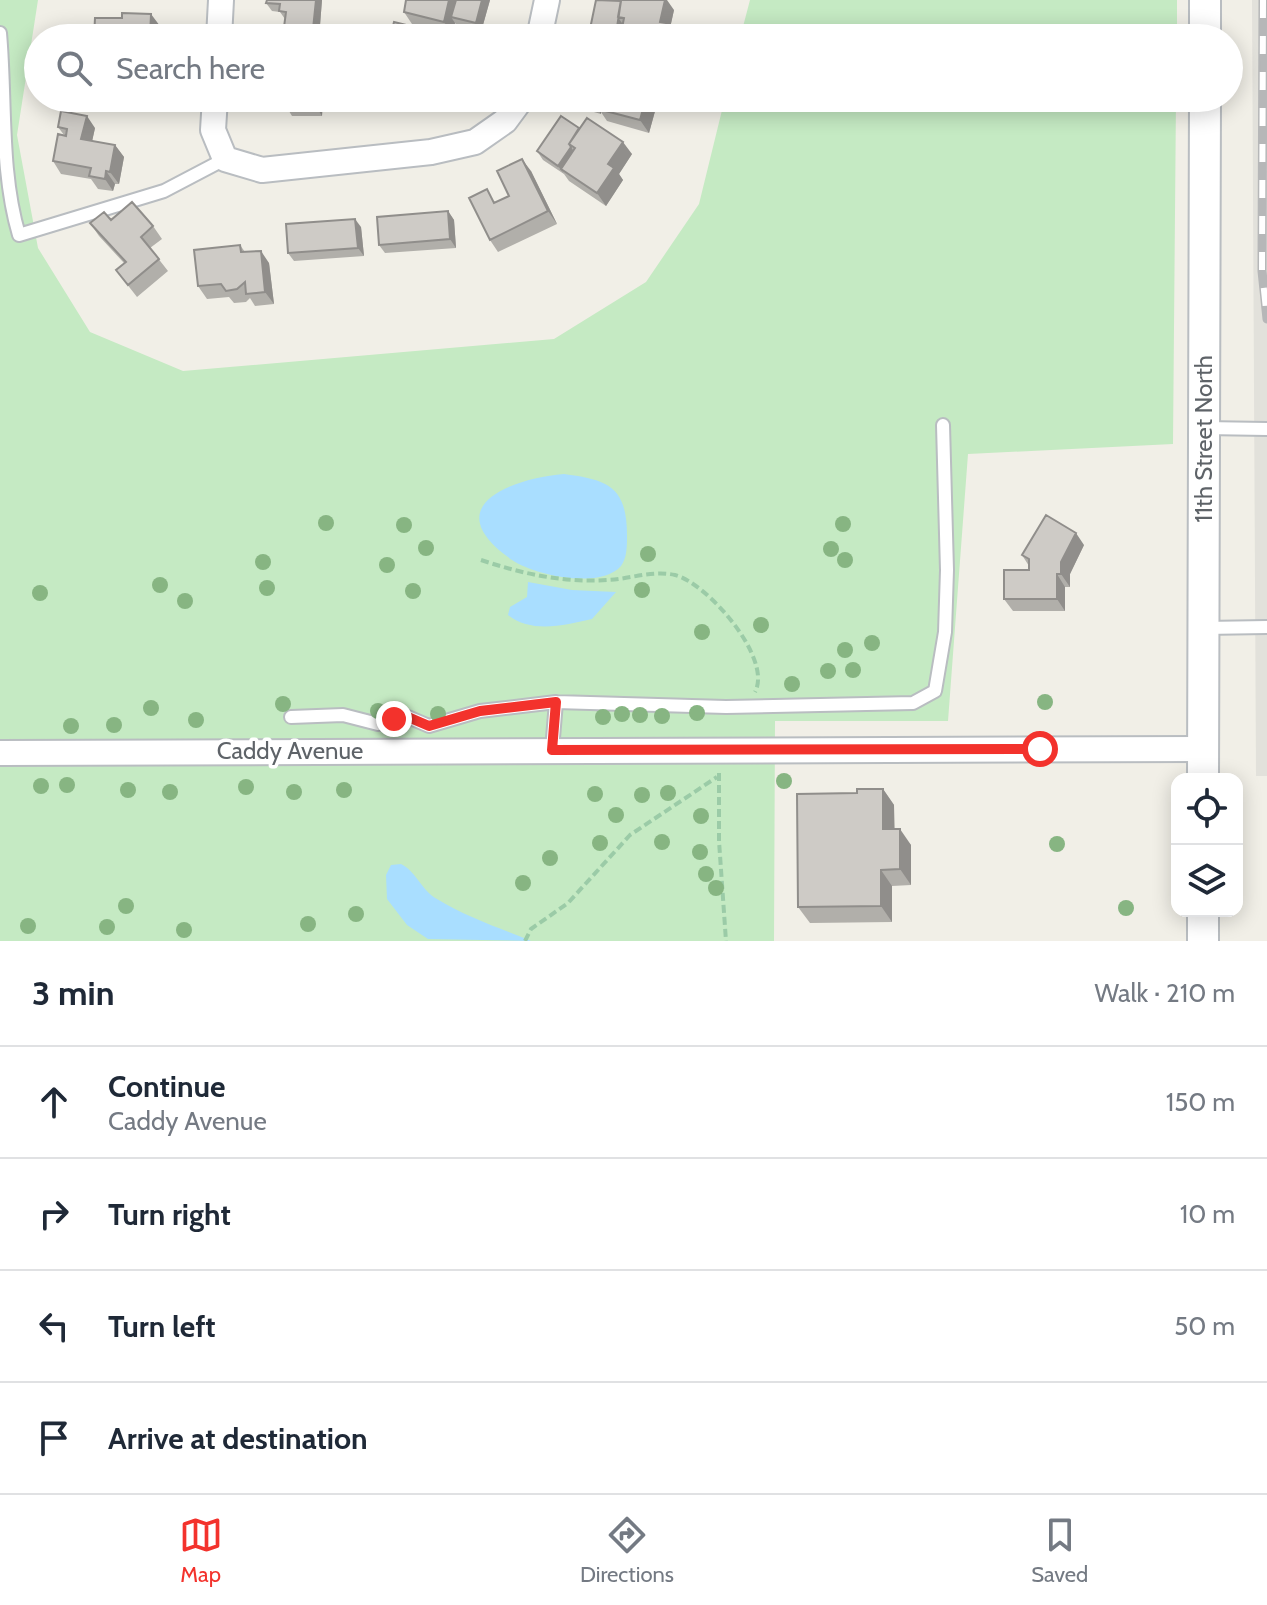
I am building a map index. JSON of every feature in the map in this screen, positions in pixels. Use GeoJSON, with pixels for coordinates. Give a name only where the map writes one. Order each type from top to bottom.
{"type":"FeatureCollection","features":[{"type":"Feature","properties":{"kind":"street"},"geometry":{"type":"LineString","coordinates":[[220,24],[221,0]]}},
{"type":"Feature","properties":{"kind":"street"},"geometry":{"type":"LineString","coordinates":[[542,24],[547,0]]}},
{"type":"Feature","properties":{"kind":"street"},"geometry":{"type":"LineString","coordinates":[[1205,0],[1205,24]]}},
{"type":"Feature","properties":{"kind":"street"},"geometry":{"type":"LineString","coordinates":[[214,112],[213,130],[225,159],[262,170],[431,152],[475,142],[505,121],[512,112]]}},
{"type":"Feature","properties":{"kind":"street","name":"11th Street North"},"geometry":{"type":"LineString","coordinates":[[1203,764],[1205,112]]}},
{"type":"Feature","properties":{"kind":"street","name":"Caddy Avenue"},"geometry":{"type":"LineString","coordinates":[[0,753],[552,750],[1203,764]]}},
{"type":"Feature","properties":{"kind":"street"},"geometry":{"type":"LineString","coordinates":[[1203,917],[1203,941]]}},
{"type":"Feature","properties":{"kind":"lane"},"geometry":{"type":"LineString","coordinates":[[0,33],[3,140],[9,204],[19,235],[164,191],[225,159]]}},
{"type":"Feature","properties":{"kind":"lane"},"geometry":{"type":"LineString","coordinates":[[291,717],[343,715],[378,724],[408,717],[429,726],[480,711],[556,702],[726,707],[913,703],[935,691],[945,632],[947,570],[943,425]]}},
{"type":"Feature","properties":{"kind":"lane"},"geometry":{"type":"LineString","coordinates":[[1204,428],[1267,429]]}},
{"type":"Feature","properties":{"kind":"lane"},"geometry":{"type":"LineString","coordinates":[[1204,628],[1267,627]]}},
{"type":"Feature","properties":{"kind":"lane"},"geometry":{"type":"LineString","coordinates":[[552,750],[556,702]]}},
{"type":"Feature","properties":{"kind":"path"},"geometry":{"type":"LineString","coordinates":[[525,941],[531,929],[568,903],[630,835],[719,775]]}},
{"type":"Feature","properties":{"kind":"shaded area"},"geometry":{"type":"Polygon","coordinates":[[[1252,0],[1267,0],[1267,776],[1256,776],[1252,0]]]}},
{"type":"Feature","properties":{"kind":"green space"},"geometry":{"type":"Polygon","coordinates":[[[0,0],[38,0],[34,24],[24,24],[24,90],[17,135],[38,248],[90,332],[183,371],[554,339],[646,282],[699,204],[722,112],[1176,112],[1173,444],[968,454],[948,721],[775,721],[774,941],[0,941],[0,0]]]}},
{"type":"Feature","properties":{"kind":"green space"},"geometry":{"type":"Polygon","coordinates":[[[750,0],[1177,0],[1177,24],[744,24],[750,0]]]}},
{"type":"Feature","properties":{"kind":"water"},"geometry":{"type":"Polygon","coordinates":[[[564,474],[604,483],[619,496],[626,520],[627,548],[623,563],[611,573],[583,579],[535,571],[512,560],[490,541],[480,525],[481,511],[489,499],[503,489],[564,474]]]}},
{"type":"Feature","properties":{"kind":"water"},"geometry":{"type":"Polygon","coordinates":[[[528,582],[572,590],[616,592],[592,619],[538,626],[517,621],[508,615],[510,607],[527,597],[528,582]]]}},
{"type":"Feature","properties":{"kind":"water"},"geometry":{"type":"Polygon","coordinates":[[[401,864],[437,899],[471,917],[531,941],[428,939],[407,925],[387,899],[386,875],[391,865],[401,864]]]}},
{"type":"Feature","properties":{"kind":"building"},"geometry":{"type":"Polygon","coordinates":[[[267,0],[316,0],[314,24],[284,24],[286,12],[279,11],[280,4],[266,3],[267,0]]]}},
{"type":"Feature","properties":{"kind":"building"},"geometry":{"type":"Polygon","coordinates":[[[406,0],[449,0],[444,22],[404,12],[406,0]]]}},
{"type":"Feature","properties":{"kind":"building"},"geometry":{"type":"Polygon","coordinates":[[[456,0],[482,0],[476,23],[451,17],[456,0]]]}},
{"type":"Feature","properties":{"kind":"building"},"geometry":{"type":"Polygon","coordinates":[[[596,0],[621,1],[618,24],[591,24],[596,0]]]}},
{"type":"Feature","properties":{"kind":"building"},"geometry":{"type":"Polygon","coordinates":[[[621,0],[665,0],[660,22],[666,24],[623,24],[624,18],[618,17],[621,0]]]}},
{"type":"Feature","properties":{"kind":"building"},"geometry":{"type":"Polygon","coordinates":[[[122,13],[151,14],[151,24],[95,24],[95,18],[122,18],[122,13]]]}},
{"type":"Feature","properties":{"kind":"building"},"geometry":{"type":"Polygon","coordinates":[[[61,112],[87,116],[81,139],[115,145],[110,172],[106,171],[105,179],[89,176],[91,168],[53,161],[58,134],[66,136],[67,129],[58,127],[61,112]]]}},
{"type":"Feature","properties":{"kind":"building"},"geometry":{"type":"Polygon","coordinates":[[[609,112],[642,112],[640,120],[609,112]]]}},
{"type":"Feature","properties":{"kind":"building"},"geometry":{"type":"Polygon","coordinates":[[[561,116],[579,128],[558,166],[537,151],[561,116]]]}},
{"type":"Feature","properties":{"kind":"building"},"geometry":{"type":"Polygon","coordinates":[[[587,118],[623,142],[608,164],[614,168],[597,193],[561,169],[575,148],[569,144],[587,118]]]}},
{"type":"Feature","properties":{"kind":"building"},"geometry":{"type":"Polygon","coordinates":[[[522,159],[548,211],[490,240],[469,198],[487,189],[494,203],[509,196],[497,171],[522,159]]]}},
{"type":"Feature","properties":{"kind":"building"},"geometry":{"type":"Polygon","coordinates":[[[132,202],[153,226],[141,237],[159,259],[128,285],[116,270],[126,262],[90,223],[104,212],[111,220],[132,202]]]}},
{"type":"Feature","properties":{"kind":"building"},"geometry":{"type":"Polygon","coordinates":[[[448,211],[450,239],[379,245],[377,217],[448,211]]]}},
{"type":"Feature","properties":{"kind":"building"},"geometry":{"type":"Polygon","coordinates":[[[355,219],[358,248],[288,253],[286,224],[355,219]]]}},
{"type":"Feature","properties":{"kind":"building"},"geometry":{"type":"Polygon","coordinates":[[[240,245],[241,252],[261,251],[265,292],[246,294],[245,282],[237,289],[226,291],[221,284],[198,286],[194,250],[240,245]]]}},
{"type":"Feature","properties":{"kind":"building"},"geometry":{"type":"Polygon","coordinates":[[[1046,515],[1076,533],[1061,562],[1061,574],[1057,574],[1057,599],[1004,599],[1004,570],[1029,570],[1029,559],[1022,555],[1046,515]]]}},
{"type":"Feature","properties":{"kind":"building"},"geometry":{"type":"Polygon","coordinates":[[[857,789],[883,789],[883,829],[900,829],[900,869],[881,870],[881,906],[798,907],[797,794],[857,793],[857,789]]]}},
{"type":"Feature","properties":{"kind":"railway"},"geometry":{"type":"LineString","coordinates":[[1263,0],[1262,271],[1267,319]]}},
{"type":"Feature","properties":{"kind":"route"},"geometry":{"type":"LineString","coordinates":[[394,719],[408,717],[429,726],[480,711],[556,702],[552,750],[1040,749]]}}]}
